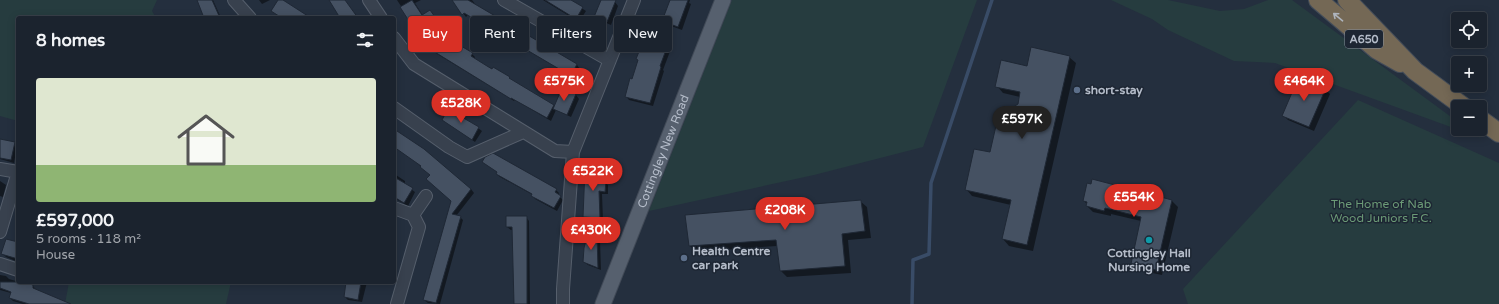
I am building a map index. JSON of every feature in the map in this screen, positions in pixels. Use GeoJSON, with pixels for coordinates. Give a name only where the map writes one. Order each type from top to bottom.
{"type":"FeatureCollection","features":[{"type":"Feature","properties":{"kind":"highway","name":"A650"},"geometry":{"type":"LineString","coordinates":[[1318,0],[1377,50],[1415,71],[1454,100]]}},
{"type":"Feature","properties":{"kind":"highway","name":"A650"},"geometry":{"type":"LineString","coordinates":[[1347,0],[1415,71]]}},
{"type":"Feature","properties":{"kind":"highway"},"geometry":{"type":"LineString","coordinates":[[1487,124],[1499,132]]}},
{"type":"Feature","properties":{"kind":"main road","name":"Cottingley New Road"},"geometry":{"type":"LineString","coordinates":[[603,304],[723,0]]}},
{"type":"Feature","properties":{"kind":"street"},"geometry":{"type":"LineString","coordinates":[[234,0],[248,16]]}},
{"type":"Feature","properties":{"kind":"street"},"geometry":{"type":"LineString","coordinates":[[370,0],[380,16]]}},
{"type":"Feature","properties":{"kind":"street"},"geometry":{"type":"LineString","coordinates":[[504,0],[610,60]]}},
{"type":"Feature","properties":{"kind":"street"},"geometry":{"type":"LineString","coordinates":[[563,304],[563,281],[573,152],[634,0]]}},
{"type":"Feature","properties":{"kind":"street"},"geometry":{"type":"LineString","coordinates":[[396,41],[414,64],[555,151],[573,152]]}},
{"type":"Feature","properties":{"kind":"street"},"geometry":{"type":"LineString","coordinates":[[396,109],[448,147],[468,157],[523,132]]}},
{"type":"Feature","properties":{"kind":"street"},"geometry":{"type":"LineString","coordinates":[[0,169],[16,176]]}},
{"type":"Feature","properties":{"kind":"street"},"geometry":{"type":"LineString","coordinates":[[0,232],[16,179]]}},
{"type":"Feature","properties":{"kind":"street"},"geometry":{"type":"LineString","coordinates":[[413,215],[426,196]]}},
{"type":"Feature","properties":{"kind":"street"},"geometry":{"type":"LineString","coordinates":[[396,209],[413,215],[419,227],[397,304]]}},
{"type":"Feature","properties":{"kind":"street"},"geometry":{"type":"LineString","coordinates":[[0,264],[16,269]]}},
{"type":"Feature","properties":{"kind":"green space"},"geometry":{"type":"Polygon","coordinates":[[[0,0],[157,0],[152,11],[155,16],[16,16],[16,120],[0,116],[0,0]]]}},
{"type":"Feature","properties":{"kind":"green space"},"geometry":{"type":"Polygon","coordinates":[[[732,0],[977,0],[923,147],[814,175],[649,211],[732,0]]]}},
{"type":"Feature","properties":{"kind":"green space"},"geometry":{"type":"Polygon","coordinates":[[[1111,0],[1168,0],[1220,11],[1244,9],[1268,0],[1292,0],[1451,117],[1451,127],[1275,63],[1234,61],[1168,30],[1152,19],[1111,0]]]}},
{"type":"Feature","properties":{"kind":"green space","name":"The Home of Nab Wood Juniors F.C."},"geometry":{"type":"Polygon","coordinates":[[[1358,100],[1499,163],[1499,304],[1188,304],[1183,289],[1358,100]]]}},
{"type":"Feature","properties":{"kind":"green space"},"geometry":{"type":"Polygon","coordinates":[[[69,284],[231,284],[226,304],[65,304],[69,284]]]}},
{"type":"Feature","properties":{"kind":"building"},"geometry":{"type":"Polygon","coordinates":[[[197,0],[212,0],[219,16],[203,16],[197,0]]]}},
{"type":"Feature","properties":{"kind":"building"},"geometry":{"type":"Polygon","coordinates":[[[278,0],[283,0],[308,16],[279,16],[271,11],[278,0]]]}},
{"type":"Feature","properties":{"kind":"building"},"geometry":{"type":"Polygon","coordinates":[[[329,0],[345,0],[357,16],[339,16],[329,0]]]}},
{"type":"Feature","properties":{"kind":"building"},"geometry":{"type":"Polygon","coordinates":[[[412,0],[422,15],[430,10],[434,16],[408,16],[408,19],[400,7],[412,0]]]}},
{"type":"Feature","properties":{"kind":"building"},"geometry":{"type":"Polygon","coordinates":[[[452,0],[468,0],[495,16],[470,17],[464,13],[462,15],[452,0]]]}},
{"type":"Feature","properties":{"kind":"building"},"geometry":{"type":"Polygon","coordinates":[[[545,0],[571,0],[583,7],[578,16],[571,16],[545,0]]]}},
{"type":"Feature","properties":{"kind":"building"},"geometry":{"type":"Polygon","coordinates":[[[601,0],[616,0],[607,22],[606,16],[594,16],[601,0]]]}},
{"type":"Feature","properties":{"kind":"building"},"geometry":{"type":"Polygon","coordinates":[[[670,0],[688,0],[678,27],[672,25],[672,16],[664,16],[670,0]]]}},
{"type":"Feature","properties":{"kind":"building"},"geometry":{"type":"Polygon","coordinates":[[[529,36],[537,41],[537,52],[557,52],[577,64],[571,76],[529,51],[529,36]]]}},
{"type":"Feature","properties":{"kind":"building"},"geometry":{"type":"Polygon","coordinates":[[[462,47],[473,53],[471,56],[492,69],[493,67],[510,77],[509,78],[554,105],[547,118],[511,99],[435,52],[462,52],[462,47]]]}},
{"type":"Feature","properties":{"kind":"building"},"geometry":{"type":"Polygon","coordinates":[[[1031,47],[1070,56],[1027,245],[1002,239],[1011,200],[965,190],[974,149],[990,152],[998,117],[1018,104],[1020,92],[995,87],[1001,60],[1027,66],[1031,47]]]}},
{"type":"Feature","properties":{"kind":"building"},"geometry":{"type":"Polygon","coordinates":[[[639,52],[665,52],[650,103],[625,97],[630,78],[632,79],[638,60],[636,59],[639,52]]]}},
{"type":"Feature","properties":{"kind":"building"},"geometry":{"type":"Polygon","coordinates":[[[1299,76],[1326,88],[1309,127],[1282,116],[1299,76]]]}},
{"type":"Feature","properties":{"kind":"building"},"geometry":{"type":"Polygon","coordinates":[[[562,88],[576,94],[567,115],[553,109],[562,88]]]}},
{"type":"Feature","properties":{"kind":"building"},"geometry":{"type":"Polygon","coordinates":[[[448,109],[479,127],[472,140],[442,120],[448,109]]]}},
{"type":"Feature","properties":{"kind":"building"},"geometry":{"type":"Polygon","coordinates":[[[396,130],[424,149],[471,189],[452,214],[461,216],[436,303],[423,300],[451,201],[426,179],[430,175],[420,167],[421,166],[396,148],[396,130]]]}},
{"type":"Feature","properties":{"kind":"building"},"geometry":{"type":"Polygon","coordinates":[[[0,139],[15,142],[11,160],[0,158],[0,139]]]}},
{"type":"Feature","properties":{"kind":"building"},"geometry":{"type":"Polygon","coordinates":[[[493,153],[557,189],[555,192],[561,196],[554,208],[531,196],[532,194],[496,174],[497,172],[482,162],[485,157],[493,153]]]}},
{"type":"Feature","properties":{"kind":"building"},"geometry":{"type":"Polygon","coordinates":[[[585,168],[602,169],[601,181],[606,181],[605,192],[599,191],[600,218],[583,217],[585,168]]]}},
{"type":"Feature","properties":{"kind":"building"},"geometry":{"type":"Polygon","coordinates":[[[396,178],[413,188],[404,203],[396,198],[396,178]]]}},
{"type":"Feature","properties":{"kind":"building","name":"Cottingley Hall Nursing Home"},"geometry":{"type":"Polygon","coordinates":[[[1092,179],[1134,190],[1133,195],[1156,201],[1157,196],[1172,200],[1156,270],[1131,264],[1141,217],[1105,208],[1104,211],[1086,206],[1087,202],[1083,201],[1087,183],[1091,184],[1092,179]]]}},
{"type":"Feature","properties":{"kind":"building"},"geometry":{"type":"Polygon","coordinates":[[[861,200],[865,231],[842,234],[845,266],[780,271],[776,240],[689,246],[685,215],[861,200]]]}},
{"type":"Feature","properties":{"kind":"building"},"geometry":{"type":"Polygon","coordinates":[[[506,216],[527,216],[527,304],[514,304],[512,227],[506,227],[506,216]]]}},
{"type":"Feature","properties":{"kind":"building"},"geometry":{"type":"Polygon","coordinates":[[[587,236],[597,236],[598,268],[583,262],[587,236]]]}},
{"type":"Feature","properties":{"kind":"building"},"geometry":{"type":"Polygon","coordinates":[[[6,239],[16,242],[16,258],[1,254],[6,239]]]}},
{"type":"Feature","properties":{"kind":"building"},"geometry":{"type":"Polygon","coordinates":[[[0,282],[30,284],[33,285],[33,288],[71,304],[29,304],[9,298],[11,292],[0,288],[0,282]]]}},
{"type":"Feature","properties":{"kind":"building"},"geometry":{"type":"Polygon","coordinates":[[[346,284],[361,284],[358,300],[344,297],[346,284]]]}},
{"type":"Feature","properties":{"kind":"waterway"},"geometry":{"type":"LineString","coordinates":[[912,304],[913,260],[929,254],[931,183],[992,0]]}},
{"type":"Feature","properties":{"kind":"place","name":"short-stay"},"geometry":{"type":"Point","coordinates":[1077,90]}},
{"type":"Feature","properties":{"kind":"place","name":"Cottingley Hall Nursing Home"},"geometry":{"type":"Point","coordinates":[1149,240]}},
{"type":"Feature","properties":{"kind":"place","name":"Health Centre car park"},"geometry":{"type":"Point","coordinates":[684,258]}}]}
